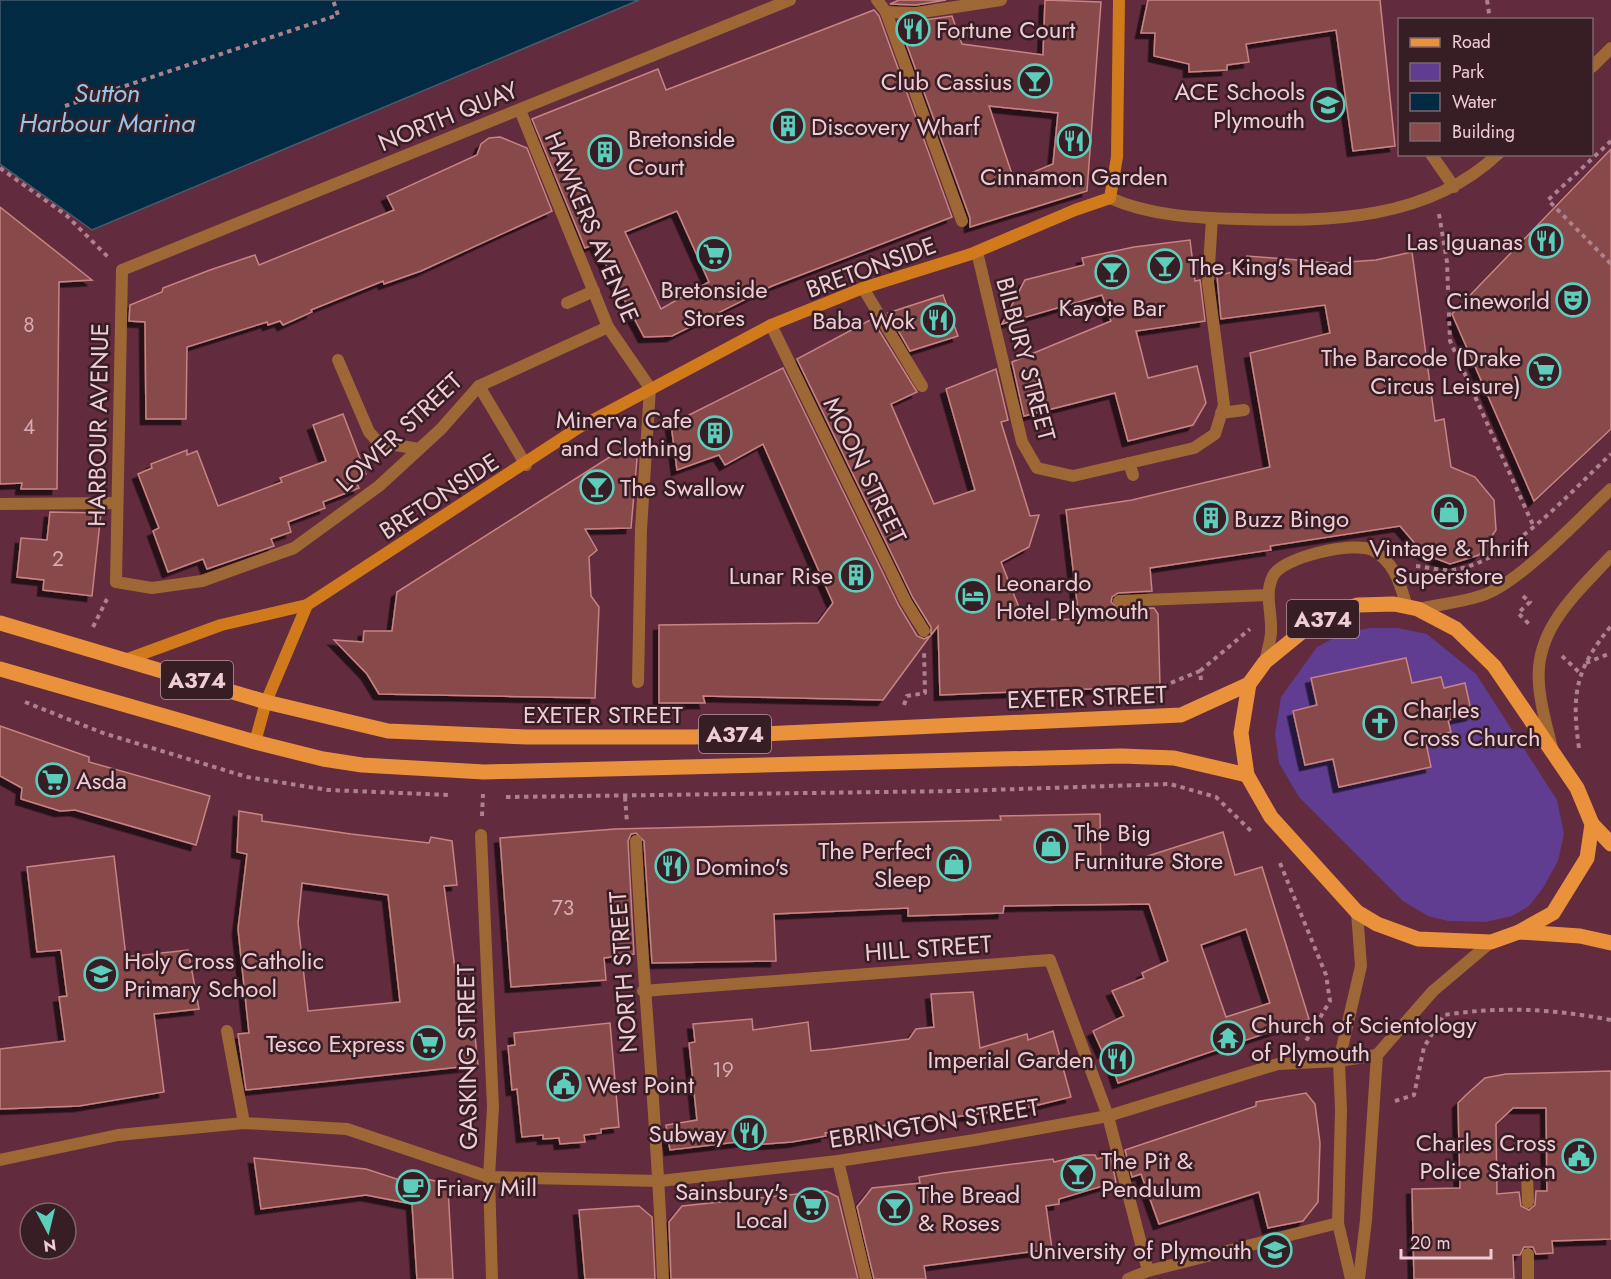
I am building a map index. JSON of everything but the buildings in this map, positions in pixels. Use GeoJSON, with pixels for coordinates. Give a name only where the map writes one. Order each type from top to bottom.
{"type":"FeatureCollection","features":[{"type":"Feature","properties":{"kind":"main road"},"geometry":{"type":"LineString","coordinates":[[1110,198],[1117,157],[1119,0]]}},
{"type":"Feature","properties":{"kind":"main road","name":"BRETONSIDE"},"geometry":{"type":"LineString","coordinates":[[128,659],[221,625],[307,605],[526,465],[578,428],[771,325],[863,288],[976,252],[1110,198]]}},
{"type":"Feature","properties":{"kind":"main road"},"geometry":{"type":"LineString","coordinates":[[255,742],[266,702],[307,605]]}},
{"type":"Feature","properties":{"kind":"main road","name":"A374"},"geometry":{"type":"LineString","coordinates":[[1592,824],[1587,858],[1567,893],[1553,913],[1520,932],[1491,942],[1418,939],[1377,924],[1357,912],[1271,817],[1247,775],[1240,733],[1249,684],[1265,662],[1303,631],[1333,613],[1358,605],[1413,608],[1456,629],[1494,666],[1552,748],[1577,788],[1592,824],[1611,844]]}},
{"type":"Feature","properties":{"kind":"main road","name":"EXETER STREET"},"geometry":{"type":"LineString","coordinates":[[0,623],[128,659],[266,702],[388,731],[527,737],[653,737],[1181,715],[1249,684]]}},
{"type":"Feature","properties":{"kind":"main road","name":"A374"},"geometry":{"type":"LineString","coordinates":[[0,669],[255,742],[342,762],[484,772],[1122,756],[1174,758],[1247,775]]}},
{"type":"Feature","properties":{"kind":"main road","name":"A374"},"geometry":{"type":"LineString","coordinates":[[1520,932],[1580,936],[1611,943]]}},
{"type":"Feature","properties":{"kind":"street","name":"NORTH QUAY"},"geometry":{"type":"LineString","coordinates":[[122,270],[790,0]]}},
{"type":"Feature","properties":{"kind":"street"},"geometry":{"type":"LineString","coordinates":[[877,0],[886,12],[962,220]]}},
{"type":"Feature","properties":{"kind":"street"},"geometry":{"type":"LineString","coordinates":[[886,12],[916,13],[1001,0]]}},
{"type":"Feature","properties":{"kind":"street"},"geometry":{"type":"LineString","coordinates":[[1593,66],[1611,48]]}},
{"type":"Feature","properties":{"kind":"street","name":"HAWKERS AVENUE"},"geometry":{"type":"LineString","coordinates":[[520,110],[608,327],[650,388]]}},
{"type":"Feature","properties":{"kind":"street"},"geometry":{"type":"LineString","coordinates":[[1432,156],[1454,187]]}},
{"type":"Feature","properties":{"kind":"street"},"geometry":{"type":"LineString","coordinates":[[1110,198],[1133,208],[1212,218],[1304,221],[1346,219],[1436,196],[1481,171],[1496,156]]}},
{"type":"Feature","properties":{"kind":"street","name":"BILBURY STREET"},"geometry":{"type":"LineString","coordinates":[[976,252],[1022,442],[1037,468],[1072,476],[1131,469],[1194,448],[1215,434],[1224,405],[1208,282],[1212,218]]}},
{"type":"Feature","properties":{"kind":"street","name":"HARBOUR AVENUE"},"geometry":{"type":"LineString","coordinates":[[116,582],[122,270]]}},
{"type":"Feature","properties":{"kind":"street"},"geometry":{"type":"LineString","coordinates":[[863,288],[922,386]]}},
{"type":"Feature","properties":{"kind":"street"},"geometry":{"type":"LineString","coordinates":[[567,303],[594,291]]}},
{"type":"Feature","properties":{"kind":"street","name":"MOON STREET"},"geometry":{"type":"LineString","coordinates":[[771,325],[906,602],[924,631]]}},
{"type":"Feature","properties":{"kind":"street","name":"LOWER STREET"},"geometry":{"type":"LineString","coordinates":[[116,582],[152,588],[202,581],[294,548],[379,486],[479,386],[608,327]]}},
{"type":"Feature","properties":{"kind":"street"},"geometry":{"type":"LineString","coordinates":[[338,360],[369,432],[378,442],[418,449]]}},
{"type":"Feature","properties":{"kind":"street"},"geometry":{"type":"LineString","coordinates":[[479,386],[526,465]]}},
{"type":"Feature","properties":{"kind":"street"},"geometry":{"type":"LineString","coordinates":[[635,682],[639,649],[641,529],[650,388]]}},
{"type":"Feature","properties":{"kind":"street"},"geometry":{"type":"LineString","coordinates":[[1221,413],[1244,410]]}},
{"type":"Feature","properties":{"kind":"street"},"geometry":{"type":"LineString","coordinates":[[1265,662],[1271,631],[1268,595],[1273,574],[1290,561],[1335,549],[1370,549],[1394,568],[1413,608],[1477,597],[1508,582],[1611,489]]}},
{"type":"Feature","properties":{"kind":"street"},"geometry":{"type":"LineString","coordinates":[[0,504],[117,503]]}},
{"type":"Feature","properties":{"kind":"street"},"geometry":{"type":"LineString","coordinates":[[1552,748],[1539,684],[1539,664],[1545,639],[1554,620],[1611,556]]}},
{"type":"Feature","properties":{"kind":"street"},"geometry":{"type":"LineString","coordinates":[[1119,601],[1268,595]]}},
{"type":"Feature","properties":{"kind":"street","name":"GASKING STREET"},"geometry":{"type":"LineString","coordinates":[[481,835],[493,1107],[489,1177],[492,1279]]}},
{"type":"Feature","properties":{"kind":"street","name":"NORTH STREET"},"geometry":{"type":"LineString","coordinates":[[636,842],[643,991],[660,1181],[663,1279]]}},
{"type":"Feature","properties":{"kind":"street"},"geometry":{"type":"LineString","coordinates":[[1351,1279],[1338,1223],[1341,1110],[1339,1061],[1360,966],[1357,912]]}},
{"type":"Feature","properties":{"kind":"street"},"geometry":{"type":"LineString","coordinates":[[1359,1279],[1366,1220],[1377,1055],[1433,991],[1491,942]]}},
{"type":"Feature","properties":{"kind":"street","name":"HILL STREET"},"geometry":{"type":"LineString","coordinates":[[643,991],[1050,960],[1108,1116]]}},
{"type":"Feature","properties":{"kind":"street"},"geometry":{"type":"LineString","coordinates":[[227,1031],[244,1123]]}},
{"type":"Feature","properties":{"kind":"street","name":"EBRINGTON STREET"},"geometry":{"type":"LineString","coordinates":[[0,1160],[118,1135],[244,1123],[347,1129],[489,1177],[660,1181],[838,1161],[975,1140],[1108,1116],[1278,1064],[1339,1061],[1377,1055]]}},
{"type":"Feature","properties":{"kind":"street"},"geometry":{"type":"LineString","coordinates":[[1108,1116],[1148,1271]]}},
{"type":"Feature","properties":{"kind":"street"},"geometry":{"type":"LineString","coordinates":[[838,1161],[866,1279]]}},
{"type":"Feature","properties":{"kind":"street"},"geometry":{"type":"LineString","coordinates":[[1527,1175],[1528,1202]]}},
{"type":"Feature","properties":{"kind":"street"},"geometry":{"type":"LineString","coordinates":[[1128,1279],[1148,1271],[1338,1223]]}},
{"type":"Feature","properties":{"kind":"street"},"geometry":{"type":"LineString","coordinates":[[1528,1254],[1528,1279]]}},
{"type":"Feature","properties":{"kind":"path"},"geometry":{"type":"LineString","coordinates":[[65,106],[338,15],[333,0]]}},
{"type":"Feature","properties":{"kind":"path"},"geometry":{"type":"LineString","coordinates":[[1486,0],[1490,18]]}},
{"type":"Feature","properties":{"kind":"path"},"geometry":{"type":"LineString","coordinates":[[1611,141],[1548,200],[1611,264]]}},
{"type":"Feature","properties":{"kind":"path"},"geometry":{"type":"LineString","coordinates":[[0,168],[66,215],[122,270]]}},
{"type":"Feature","properties":{"kind":"path"},"geometry":{"type":"LineString","coordinates":[[1436,196],[1447,262],[1450,341],[1533,525]]}},
{"type":"Feature","properties":{"kind":"path"},"geometry":{"type":"LineString","coordinates":[[1485,561],[1533,525],[1611,454]]}},
{"type":"Feature","properties":{"kind":"path"},"geometry":{"type":"LineString","coordinates":[[83,647],[116,582]]}},
{"type":"Feature","properties":{"kind":"path"},"geometry":{"type":"LineString","coordinates":[[1582,757],[1579,746],[1576,692],[1580,673],[1611,626]]}},
{"type":"Feature","properties":{"kind":"path"},"geometry":{"type":"LineString","coordinates":[[904,706],[907,696],[925,693],[924,631]]}},
{"type":"Feature","properties":{"kind":"path"},"geometry":{"type":"LineString","coordinates":[[1586,663],[1611,653]]}},
{"type":"Feature","properties":{"kind":"path"},"geometry":{"type":"LineString","coordinates":[[14,698],[103,732],[247,777],[328,790],[450,796]]}},
{"type":"Feature","properties":{"kind":"path"},"geometry":{"type":"LineString","coordinates":[[504,797],[958,791],[1170,783],[1216,797],[1254,835]]}},
{"type":"Feature","properties":{"kind":"path"},"geometry":{"type":"LineString","coordinates":[[472,796],[493,797]]}},
{"type":"Feature","properties":{"kind":"path"},"geometry":{"type":"LineString","coordinates":[[1277,857],[1326,975],[1329,1001],[1307,1040],[1278,1064]]}},
{"type":"Feature","properties":{"kind":"path"},"geometry":{"type":"LineString","coordinates":[[1372,1109],[1414,1095],[1424,1047],[1444,1016],[1485,1009],[1560,1010],[1611,1020]]}},
{"type":"Feature","properties":{"kind":"green space"},"geometry":{"type":"Polygon","coordinates":[[[1370,628],[1398,628],[1427,634],[1476,674],[1557,800],[1564,834],[1558,861],[1543,888],[1529,906],[1512,916],[1485,922],[1448,921],[1428,916],[1403,901],[1299,797],[1279,763],[1275,734],[1281,697],[1317,647],[1343,633],[1370,628]]]}},
{"type":"Feature","properties":{"kind":"water","name":"Sutton Harbour Marina"},"geometry":{"type":"Polygon","coordinates":[[[0,0],[639,0],[92,230],[0,164],[0,0]]]}},
{"type":"Feature","properties":{"kind":"place","name":"Fortune Court"},"geometry":{"type":"Point","coordinates":[913,29]}},
{"type":"Feature","properties":{"kind":"place","name":"Club Cassius"},"geometry":{"type":"Point","coordinates":[1035,81]}},
{"type":"Feature","properties":{"kind":"place","name":"ACE Schools Plymouth"},"geometry":{"type":"Point","coordinates":[1328,105]}},
{"type":"Feature","properties":{"kind":"place","name":"Discovery Wharf"},"geometry":{"type":"Point","coordinates":[788,126]}},
{"type":"Feature","properties":{"kind":"place","name":"Cinnamon Garden"},"geometry":{"type":"Point","coordinates":[1074,141]}},
{"type":"Feature","properties":{"kind":"place","name":"Bretonside Court"},"geometry":{"type":"Point","coordinates":[605,152]}},
{"type":"Feature","properties":{"kind":"place","name":"Las Iguanas"},"geometry":{"type":"Point","coordinates":[1546,241]}},
{"type":"Feature","properties":{"kind":"place","name":"Bretonside Stores"},"geometry":{"type":"Point","coordinates":[714,254]}},
{"type":"Feature","properties":{"kind":"place","name":"The King's Head"},"geometry":{"type":"Point","coordinates":[1165,266]}},
{"type":"Feature","properties":{"kind":"place","name":"Kayote Bar"},"geometry":{"type":"Point","coordinates":[1112,272]}},
{"type":"Feature","properties":{"kind":"place","name":"Cineworld"},"geometry":{"type":"Point","coordinates":[1573,300]}},
{"type":"Feature","properties":{"kind":"place","name":"Baba Wok"},"geometry":{"type":"Point","coordinates":[938,320]}},
{"type":"Feature","properties":{"kind":"place","name":"The Barcode (Drake Circus Leisure)"},"geometry":{"type":"Point","coordinates":[1544,371]}},
{"type":"Feature","properties":{"kind":"place","name":"Minerva Cafe and Clothing"},"geometry":{"type":"Point","coordinates":[715,433]}},
{"type":"Feature","properties":{"kind":"place","name":"The Swallow"},"geometry":{"type":"Point","coordinates":[597,487]}},
{"type":"Feature","properties":{"kind":"place","name":"Vintage & Thrift Superstore"},"geometry":{"type":"Point","coordinates":[1449,512]}},
{"type":"Feature","properties":{"kind":"place","name":"Buzz Bingo"},"geometry":{"type":"Point","coordinates":[1211,518]}},
{"type":"Feature","properties":{"kind":"place","name":"Lunar Rise"},"geometry":{"type":"Point","coordinates":[856,575]}},
{"type":"Feature","properties":{"kind":"place","name":"Leonardo Hotel Plymouth"},"geometry":{"type":"Point","coordinates":[973,596]}},
{"type":"Feature","properties":{"kind":"place","name":"Charles Cross Church"},"geometry":{"type":"Point","coordinates":[1380,723]}},
{"type":"Feature","properties":{"kind":"place","name":"Asda"},"geometry":{"type":"Point","coordinates":[53,780]}},
{"type":"Feature","properties":{"kind":"place","name":"The Big Furniture Store"},"geometry":{"type":"Point","coordinates":[1051,846]}},
{"type":"Feature","properties":{"kind":"place","name":"The Perfect Sleep"},"geometry":{"type":"Point","coordinates":[954,864]}},
{"type":"Feature","properties":{"kind":"place","name":"Domino's"},"geometry":{"type":"Point","coordinates":[672,866]}},
{"type":"Feature","properties":{"kind":"place","name":"Holy Cross Catholic Primary School"},"geometry":{"type":"Point","coordinates":[101,974]}},
{"type":"Feature","properties":{"kind":"place","name":"Church of Scientology of Plymouth"},"geometry":{"type":"Point","coordinates":[1228,1038]}},
{"type":"Feature","properties":{"kind":"place","name":"Tesco Express"},"geometry":{"type":"Point","coordinates":[428,1043]}},
{"type":"Feature","properties":{"kind":"place","name":"Imperial Garden"},"geometry":{"type":"Point","coordinates":[1117,1059]}},
{"type":"Feature","properties":{"kind":"place","name":"West Point"},"geometry":{"type":"Point","coordinates":[564,1084]}},
{"type":"Feature","properties":{"kind":"place","name":"Subway"},"geometry":{"type":"Point","coordinates":[749,1133]}},
{"type":"Feature","properties":{"kind":"place","name":"Charles Cross Police Station"},"geometry":{"type":"Point","coordinates":[1579,1156]}},
{"type":"Feature","properties":{"kind":"place","name":"The Pit & Pendulum"},"geometry":{"type":"Point","coordinates":[1078,1174]}},
{"type":"Feature","properties":{"kind":"place","name":"Friary Mill"},"geometry":{"type":"Point","coordinates":[413,1187]}},
{"type":"Feature","properties":{"kind":"place","name":"Sainsbury's Local"},"geometry":{"type":"Point","coordinates":[811,1205]}},
{"type":"Feature","properties":{"kind":"place","name":"The Bread & Roses"},"geometry":{"type":"Point","coordinates":[895,1208]}},
{"type":"Feature","properties":{"kind":"place","name":"University of Plymouth"},"geometry":{"type":"Point","coordinates":[1275,1250]}}]}
